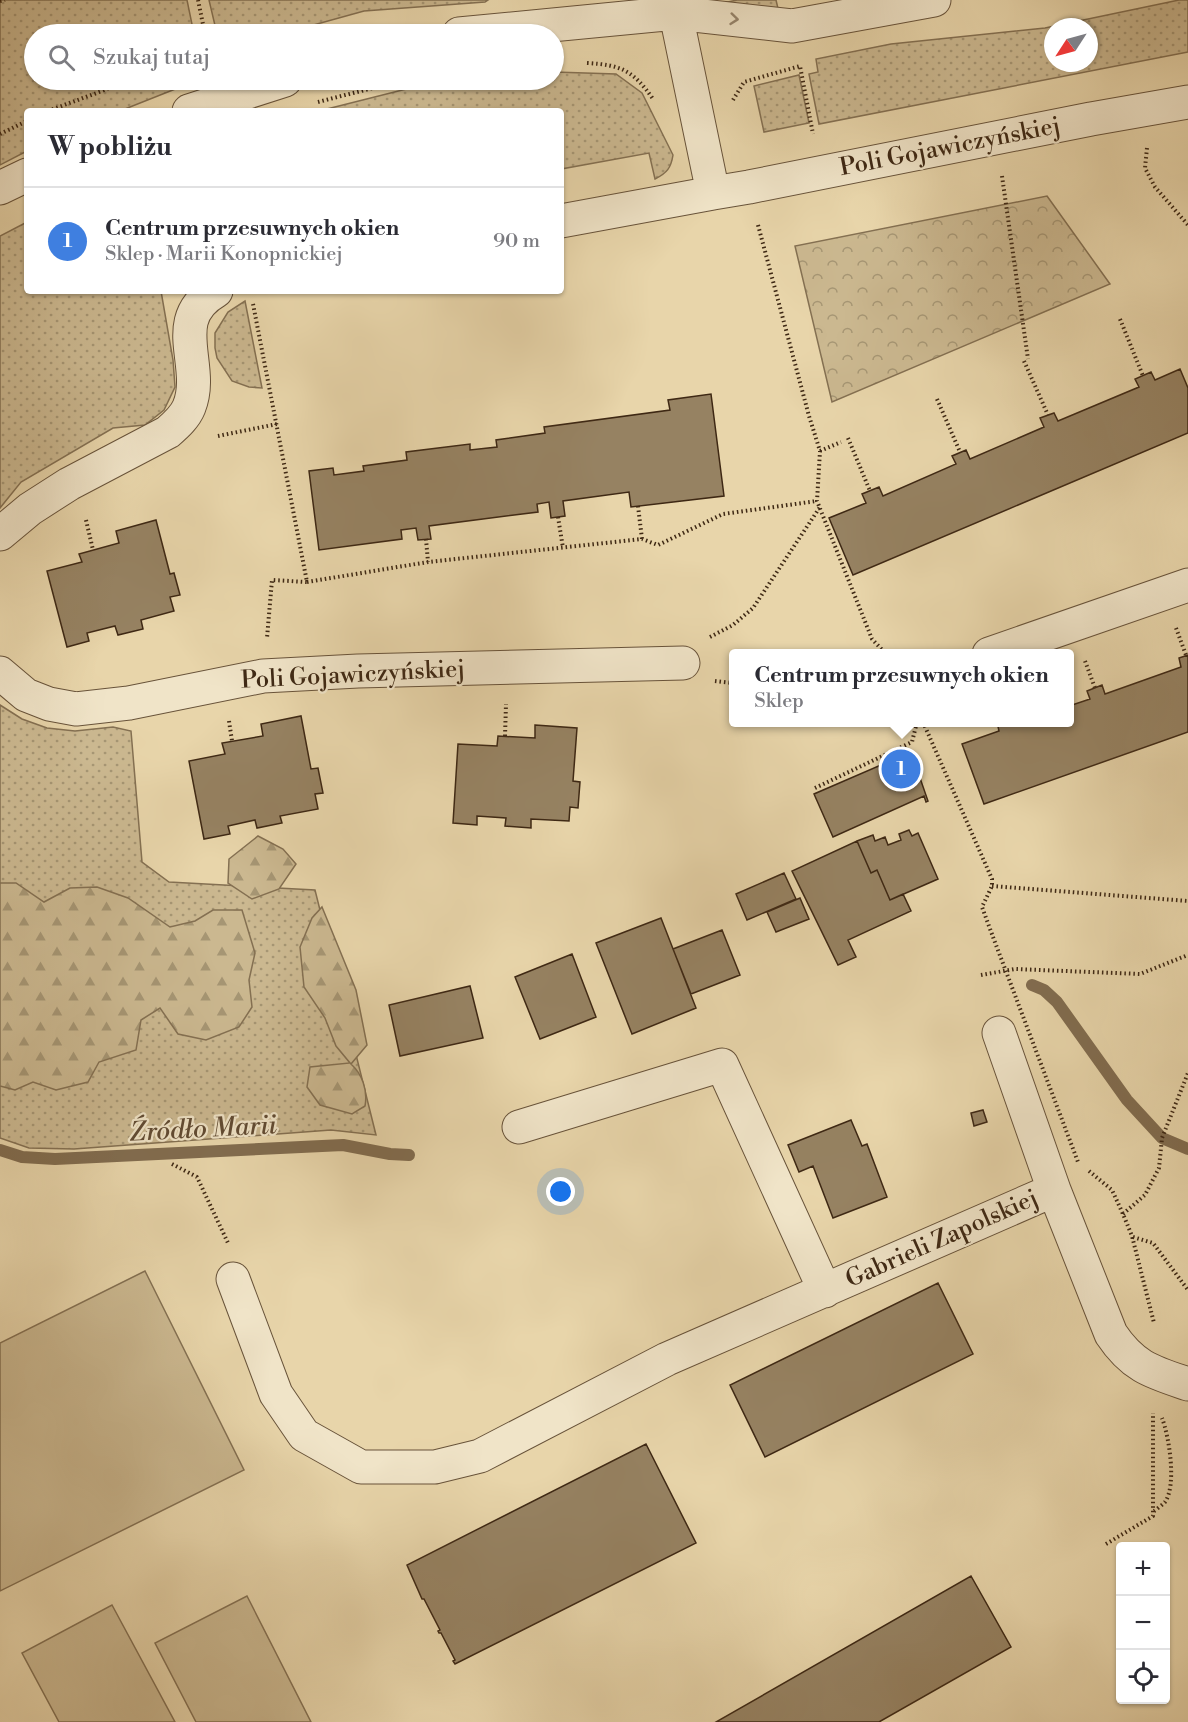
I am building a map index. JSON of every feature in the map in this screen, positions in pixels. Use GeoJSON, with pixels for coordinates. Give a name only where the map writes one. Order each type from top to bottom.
{"type":"FeatureCollection","features":[{"type":"Feature","properties":{"kind":"street"},"geometry":{"type":"LineString","coordinates":[[536,24],[711,0]]}},
{"type":"Feature","properties":{"kind":"street"},"geometry":{"type":"LineString","coordinates":[[674,6],[792,26],[934,0]]}},
{"type":"Feature","properties":{"kind":"street"},"geometry":{"type":"LineString","coordinates":[[674,6],[713,193]]}},
{"type":"Feature","properties":{"kind":"street"},"geometry":{"type":"LineString","coordinates":[[198,108],[254,90]]}},
{"type":"Feature","properties":{"kind":"street","name":"Poli Gojawiczyńskiej"},"geometry":{"type":"LineString","coordinates":[[564,220],[1188,102]]}},
{"type":"Feature","properties":{"kind":"street"},"geometry":{"type":"LineString","coordinates":[[0,188],[24,176]]}},
{"type":"Feature","properties":{"kind":"street"},"geometry":{"type":"LineString","coordinates":[[0,534],[30,509],[69,484],[168,432],[180,422],[189,407],[192,393],[193,371],[189,325],[195,310],[212,294]]}},
{"type":"Feature","properties":{"kind":"street"},"geometry":{"type":"LineString","coordinates":[[1003,649],[1188,585]]}},
{"type":"Feature","properties":{"kind":"street","name":"Poli Gojawiczyńskiej"},"geometry":{"type":"LineString","coordinates":[[0,673],[26,695],[49,704],[76,710],[129,703],[262,676],[358,671],[683,663]]}},
{"type":"Feature","properties":{"kind":"street"},"geometry":{"type":"LineString","coordinates":[[999,1034],[1054,1190]]}},
{"type":"Feature","properties":{"kind":"street"},"geometry":{"type":"LineString","coordinates":[[519,1128],[722,1065],[825,1291]]}},
{"type":"Feature","properties":{"kind":"street","name":"Gabrieli Zapolskiej"},"geometry":{"type":"LineString","coordinates":[[234,1279],[276,1394],[304,1435],[361,1467],[435,1467],[480,1456],[667,1359],[1054,1190],[1111,1334],[1121,1348],[1143,1367],[1188,1384]]}},
{"type":"Feature","properties":{"kind":"path"},"geometry":{"type":"LineString","coordinates":[[0,1],[5,0]]}},
{"type":"Feature","properties":{"kind":"path"},"geometry":{"type":"LineString","coordinates":[[198,0],[203,24]]}},
{"type":"Feature","properties":{"kind":"path"},"geometry":{"type":"LineString","coordinates":[[588,63],[614,65],[641,81],[658,106]]}},
{"type":"Feature","properties":{"kind":"path"},"geometry":{"type":"LineString","coordinates":[[730,105],[744,82],[800,66]]}},
{"type":"Feature","properties":{"kind":"path"},"geometry":{"type":"LineString","coordinates":[[56,108],[104,90]]}},
{"type":"Feature","properties":{"kind":"path"},"geometry":{"type":"LineString","coordinates":[[309,105],[366,90]]}},
{"type":"Feature","properties":{"kind":"path"},"geometry":{"type":"LineString","coordinates":[[0,134],[24,122]]}},
{"type":"Feature","properties":{"kind":"path"},"geometry":{"type":"LineString","coordinates":[[1152,142],[1147,149],[1145,168],[1155,187],[1188,225]]}},
{"type":"Feature","properties":{"kind":"path"},"geometry":{"type":"LineString","coordinates":[[1136,150],[1147,149]]}},
{"type":"Feature","properties":{"kind":"path"},"geometry":{"type":"LineString","coordinates":[[1001,168],[1026,360],[1048,415]]}},
{"type":"Feature","properties":{"kind":"path"},"geometry":{"type":"LineString","coordinates":[[755,214],[820,451],[817,501],[872,639],[881,649]]}},
{"type":"Feature","properties":{"kind":"path"},"geometry":{"type":"LineString","coordinates":[[252,302],[307,582]]}},
{"type":"Feature","properties":{"kind":"path"},"geometry":{"type":"LineString","coordinates":[[1119,318],[1143,376]]}},
{"type":"Feature","properties":{"kind":"path"},"geometry":{"type":"LineString","coordinates":[[937,399],[960,452]]}},
{"type":"Feature","properties":{"kind":"path"},"geometry":{"type":"LineString","coordinates":[[848,438],[870,491]]}},
{"type":"Feature","properties":{"kind":"path"},"geometry":{"type":"LineString","coordinates":[[820,451],[841,442]]}},
{"type":"Feature","properties":{"kind":"path"},"geometry":{"type":"LineString","coordinates":[[267,647],[272,580],[307,582],[428,562],[642,539],[658,544],[723,514],[817,501]]}},
{"type":"Feature","properties":{"kind":"path"},"geometry":{"type":"LineString","coordinates":[[638,506],[642,539]]}},
{"type":"Feature","properties":{"kind":"path"},"geometry":{"type":"LineString","coordinates":[[725,629],[753,608],[820,507]]}},
{"type":"Feature","properties":{"kind":"path"},"geometry":{"type":"LineString","coordinates":[[558,517],[564,548]]}},
{"type":"Feature","properties":{"kind":"path"},"geometry":{"type":"LineString","coordinates":[[426,539],[428,562]]}},
{"type":"Feature","properties":{"kind":"path"},"geometry":{"type":"LineString","coordinates":[[1176,628],[1186,655]]}},
{"type":"Feature","properties":{"kind":"path"},"geometry":{"type":"LineString","coordinates":[[1084,658],[1095,688]]}},
{"type":"Feature","properties":{"kind":"path"},"geometry":{"type":"LineString","coordinates":[[815,788],[912,742],[916,727]]}},
{"type":"Feature","properties":{"kind":"path"},"geometry":{"type":"LineString","coordinates":[[925,727],[992,879],[992,886],[982,907],[1078,1162],[1112,1190],[1132,1236],[1156,1334]]}},
{"type":"Feature","properties":{"kind":"path"},"geometry":{"type":"LineString","coordinates":[[992,886],[1188,901]]}},
{"type":"Feature","properties":{"kind":"path"},"geometry":{"type":"LineString","coordinates":[[981,975],[1015,969],[1140,974],[1188,956]]}},
{"type":"Feature","properties":{"kind":"path"},"geometry":{"type":"LineString","coordinates":[[1123,1214],[1145,1195],[1159,1168],[1161,1138],[1188,1073]]}},
{"type":"Feature","properties":{"kind":"path"},"geometry":{"type":"LineString","coordinates":[[172,1164],[197,1177],[229,1244],[234,1279]]}},
{"type":"Feature","properties":{"kind":"path"},"geometry":{"type":"LineString","coordinates":[[1132,1236],[1154,1243],[1188,1290]]}},
{"type":"Feature","properties":{"kind":"path"},"geometry":{"type":"LineString","coordinates":[[1153,1407],[1163,1419],[1169,1444],[1170,1486],[1165,1502],[1153,1512]]}},
{"type":"Feature","properties":{"kind":"path"},"geometry":{"type":"LineString","coordinates":[[1106,1544],[1153,1516],[1153,1440]]}},
{"type":"Feature","properties":{"kind":"green space"},"geometry":{"type":"Polygon","coordinates":[[[0,0],[187,0],[192,24],[24,24],[24,90],[173,90],[128,108],[24,108],[24,153],[0,165],[0,0]]]}},
{"type":"Feature","properties":{"kind":"green space"},"geometry":{"type":"Polygon","coordinates":[[[209,0],[488,0],[364,11],[317,24],[215,24],[209,0]]]}},
{"type":"Feature","properties":{"kind":"green space"},"geometry":{"type":"Polygon","coordinates":[[[737,0],[776,0],[780,17],[714,5],[737,0]]]}},
{"type":"Feature","properties":{"kind":"green space"},"geometry":{"type":"Polygon","coordinates":[[[1188,0],[1188,52],[1098,70],[1098,18],[1093,18],[1188,0]]]}},
{"type":"Feature","properties":{"kind":"green space"},"geometry":{"type":"Polygon","coordinates":[[[1044,28],[1044,72],[1086,72],[819,124],[809,74],[818,72],[816,59],[891,44],[1044,28]]]}},
{"type":"Feature","properties":{"kind":"green space"},"geometry":{"type":"Polygon","coordinates":[[[564,72],[616,74],[642,93],[673,155],[668,170],[655,179],[649,153],[564,168],[564,108],[331,108],[402,90],[564,90],[564,72]]]}},
{"type":"Feature","properties":{"kind":"green space"},"geometry":{"type":"Polygon","coordinates":[[[799,75],[809,123],[764,132],[754,86],[799,75]]]}},
{"type":"Feature","properties":{"kind":"green space"},"geometry":{"type":"Polygon","coordinates":[[[1047,196],[1110,284],[832,402],[795,246],[1047,196]]]}},
{"type":"Feature","properties":{"kind":"green space"},"geometry":{"type":"Polygon","coordinates":[[[24,224],[24,294],[162,294],[173,360],[175,387],[164,410],[145,425],[113,428],[21,482],[0,508],[0,236],[24,224]]]}},
{"type":"Feature","properties":{"kind":"green space"},"geometry":{"type":"Polygon","coordinates":[[[245,301],[262,388],[249,387],[232,381],[217,358],[215,348],[215,333],[228,312],[245,301]]]}},
{"type":"Feature","properties":{"kind":"green space"},"geometry":{"type":"Polygon","coordinates":[[[0,705],[22,719],[47,728],[75,731],[113,727],[131,731],[142,862],[169,882],[315,890],[376,1135],[331,1130],[74,1149],[29,1148],[0,1138],[0,705]]]}},
{"type":"Feature","properties":{"kind":"green space"},"geometry":{"type":"Polygon","coordinates":[[[258,836],[283,849],[296,864],[279,889],[252,899],[228,883],[229,859],[258,836]]]}},
{"type":"Feature","properties":{"kind":"green space"},"geometry":{"type":"Polygon","coordinates":[[[0,883],[16,883],[44,902],[70,888],[97,887],[128,898],[170,927],[195,921],[213,910],[242,910],[255,953],[249,980],[252,1007],[239,1027],[206,1040],[178,1034],[160,1008],[141,1020],[136,1050],[99,1062],[88,1082],[56,1090],[33,1082],[15,1090],[0,1086],[0,883]]]}},
{"type":"Feature","properties":{"kind":"green space"},"geometry":{"type":"Polygon","coordinates":[[[322,907],[356,990],[367,1045],[351,1064],[361,1077],[366,1094],[365,1106],[352,1114],[320,1105],[307,1087],[310,1067],[350,1063],[336,1046],[325,1018],[304,987],[300,947],[312,918],[322,907]]]}},
{"type":"Feature","properties":{"kind":"green space"},"geometry":{"type":"Polygon","coordinates":[[[145,1271],[244,1470],[0,1591],[0,1343],[145,1271]]]}},
{"type":"Feature","properties":{"kind":"green space"},"geometry":{"type":"Polygon","coordinates":[[[247,1596],[311,1722],[196,1722],[155,1643],[247,1596]]]}},
{"type":"Feature","properties":{"kind":"green space"},"geometry":{"type":"Polygon","coordinates":[[[112,1605],[175,1722],[59,1722],[22,1653],[112,1605]]]}},
{"type":"Feature","properties":{"kind":"building"},"geometry":{"type":"Polygon","coordinates":[[[1180,369],[1188,388],[1188,433],[853,575],[829,518],[866,503],[862,494],[879,487],[883,496],[956,464],[952,456],[966,450],[970,459],[1044,427],[1040,418],[1054,413],[1058,421],[1139,387],[1135,379],[1151,372],[1155,380],[1180,369]]]}},
{"type":"Feature","properties":{"kind":"building"},"geometry":{"type":"Polygon","coordinates":[[[711,394],[724,496],[631,507],[629,492],[563,501],[565,516],[551,518],[549,502],[537,504],[538,512],[429,526],[431,539],[418,540],[416,528],[401,530],[402,539],[319,550],[309,471],[333,468],[334,475],[364,471],[363,466],[407,460],[406,452],[470,444],[470,450],[497,447],[496,440],[545,433],[544,427],[670,410],[668,400],[711,394]]]}},
{"type":"Feature","properties":{"kind":"building"},"geometry":{"type":"Polygon","coordinates":[[[156,520],[170,574],[174,573],[180,595],[170,597],[174,611],[141,620],[143,629],[118,635],[115,626],[87,633],[89,641],[67,647],[47,571],[82,562],[79,554],[119,543],[116,531],[156,520]]]}},
{"type":"Feature","properties":{"kind":"building"},"geometry":{"type":"Polygon","coordinates":[[[1188,655],[1188,732],[984,804],[962,744],[999,731],[998,727],[1074,727],[1074,704],[1090,699],[1087,691],[1102,685],[1105,694],[1181,667],[1179,658],[1188,655]]]}},
{"type":"Feature","properties":{"kind":"building"},"geometry":{"type":"Polygon","coordinates":[[[301,716],[311,769],[318,768],[323,793],[315,794],[318,809],[280,816],[282,823],[257,828],[255,820],[228,826],[230,834],[204,839],[189,761],[225,754],[222,743],[263,736],[261,724],[301,716]]]}},
{"type":"Feature","properties":{"kind":"building"},"geometry":{"type":"Polygon","coordinates":[[[535,725],[577,728],[573,781],[580,782],[578,808],[570,807],[569,821],[531,819],[531,828],[505,826],[506,818],[477,816],[477,825],[453,823],[458,744],[497,746],[498,736],[535,738],[535,725]]]}},
{"type":"Feature","properties":{"kind":"building"},"geometry":{"type":"Polygon","coordinates":[[[911,752],[928,801],[926,802],[924,796],[833,837],[814,794],[911,752]]]}},
{"type":"Feature","properties":{"kind":"building"},"geometry":{"type":"Polygon","coordinates":[[[909,830],[912,836],[918,833],[938,879],[890,900],[877,870],[871,873],[857,841],[873,835],[875,841],[885,837],[888,845],[901,840],[899,834],[909,830]]]}},
{"type":"Feature","properties":{"kind":"building"},"geometry":{"type":"Polygon","coordinates":[[[857,841],[871,873],[877,870],[890,900],[903,894],[911,911],[848,940],[856,957],[838,965],[792,871],[857,841]]]}},
{"type":"Feature","properties":{"kind":"building"},"geometry":{"type":"Polygon","coordinates":[[[784,873],[796,899],[747,920],[736,894],[784,873]]]}},
{"type":"Feature","properties":{"kind":"building"},"geometry":{"type":"Polygon","coordinates":[[[800,898],[809,919],[776,932],[767,912],[800,898]]]}},
{"type":"Feature","properties":{"kind":"building"},"geometry":{"type":"Polygon","coordinates":[[[661,918],[696,1008],[632,1034],[596,943],[661,918]]]}},
{"type":"Feature","properties":{"kind":"building"},"geometry":{"type":"Polygon","coordinates":[[[722,930],[740,975],[691,994],[673,949],[722,930]]]}},
{"type":"Feature","properties":{"kind":"building"},"geometry":{"type":"Polygon","coordinates":[[[572,954],[596,1017],[540,1039],[515,977],[572,954]]]}},
{"type":"Feature","properties":{"kind":"building"},"geometry":{"type":"Polygon","coordinates":[[[470,986],[483,1038],[400,1056],[389,1005],[470,986]]]}},
{"type":"Feature","properties":{"kind":"building"},"geometry":{"type":"Polygon","coordinates":[[[983,1110],[987,1122],[974,1126],[971,1113],[983,1110]]]}},
{"type":"Feature","properties":{"kind":"building"},"geometry":{"type":"Polygon","coordinates":[[[851,1120],[862,1146],[867,1144],[887,1197],[833,1218],[813,1166],[799,1172],[788,1145],[851,1120]]]}},
{"type":"Feature","properties":{"kind":"building"},"geometry":{"type":"Polygon","coordinates":[[[938,1283],[973,1354],[765,1457],[730,1385],[938,1283]]]}},
{"type":"Feature","properties":{"kind":"building"},"geometry":{"type":"Polygon","coordinates":[[[646,1444],[696,1543],[455,1664],[407,1565],[646,1444]]]}},
{"type":"Feature","properties":{"kind":"building"},"geometry":{"type":"Polygon","coordinates":[[[971,1576],[1011,1647],[879,1722],[716,1722],[971,1576]]]}},
{"type":"Feature","properties":{"kind":"waterway","name":"Źródło Marii"},"geometry":{"type":"LineString","coordinates":[[1032,985],[1044,990],[1057,1002],[1127,1100],[1162,1138],[1188,1149]]}},
{"type":"Feature","properties":{"kind":"waterway","name":"Źródło Marii"},"geometry":{"type":"LineString","coordinates":[[0,1150],[22,1157],[55,1159],[343,1145],[390,1154],[409,1155]]}},
{"type":"Feature","properties":{"kind":"place","name":"Centrum przesuwnych okien"},"geometry":{"type":"Point","coordinates":[901,769]}}]}
